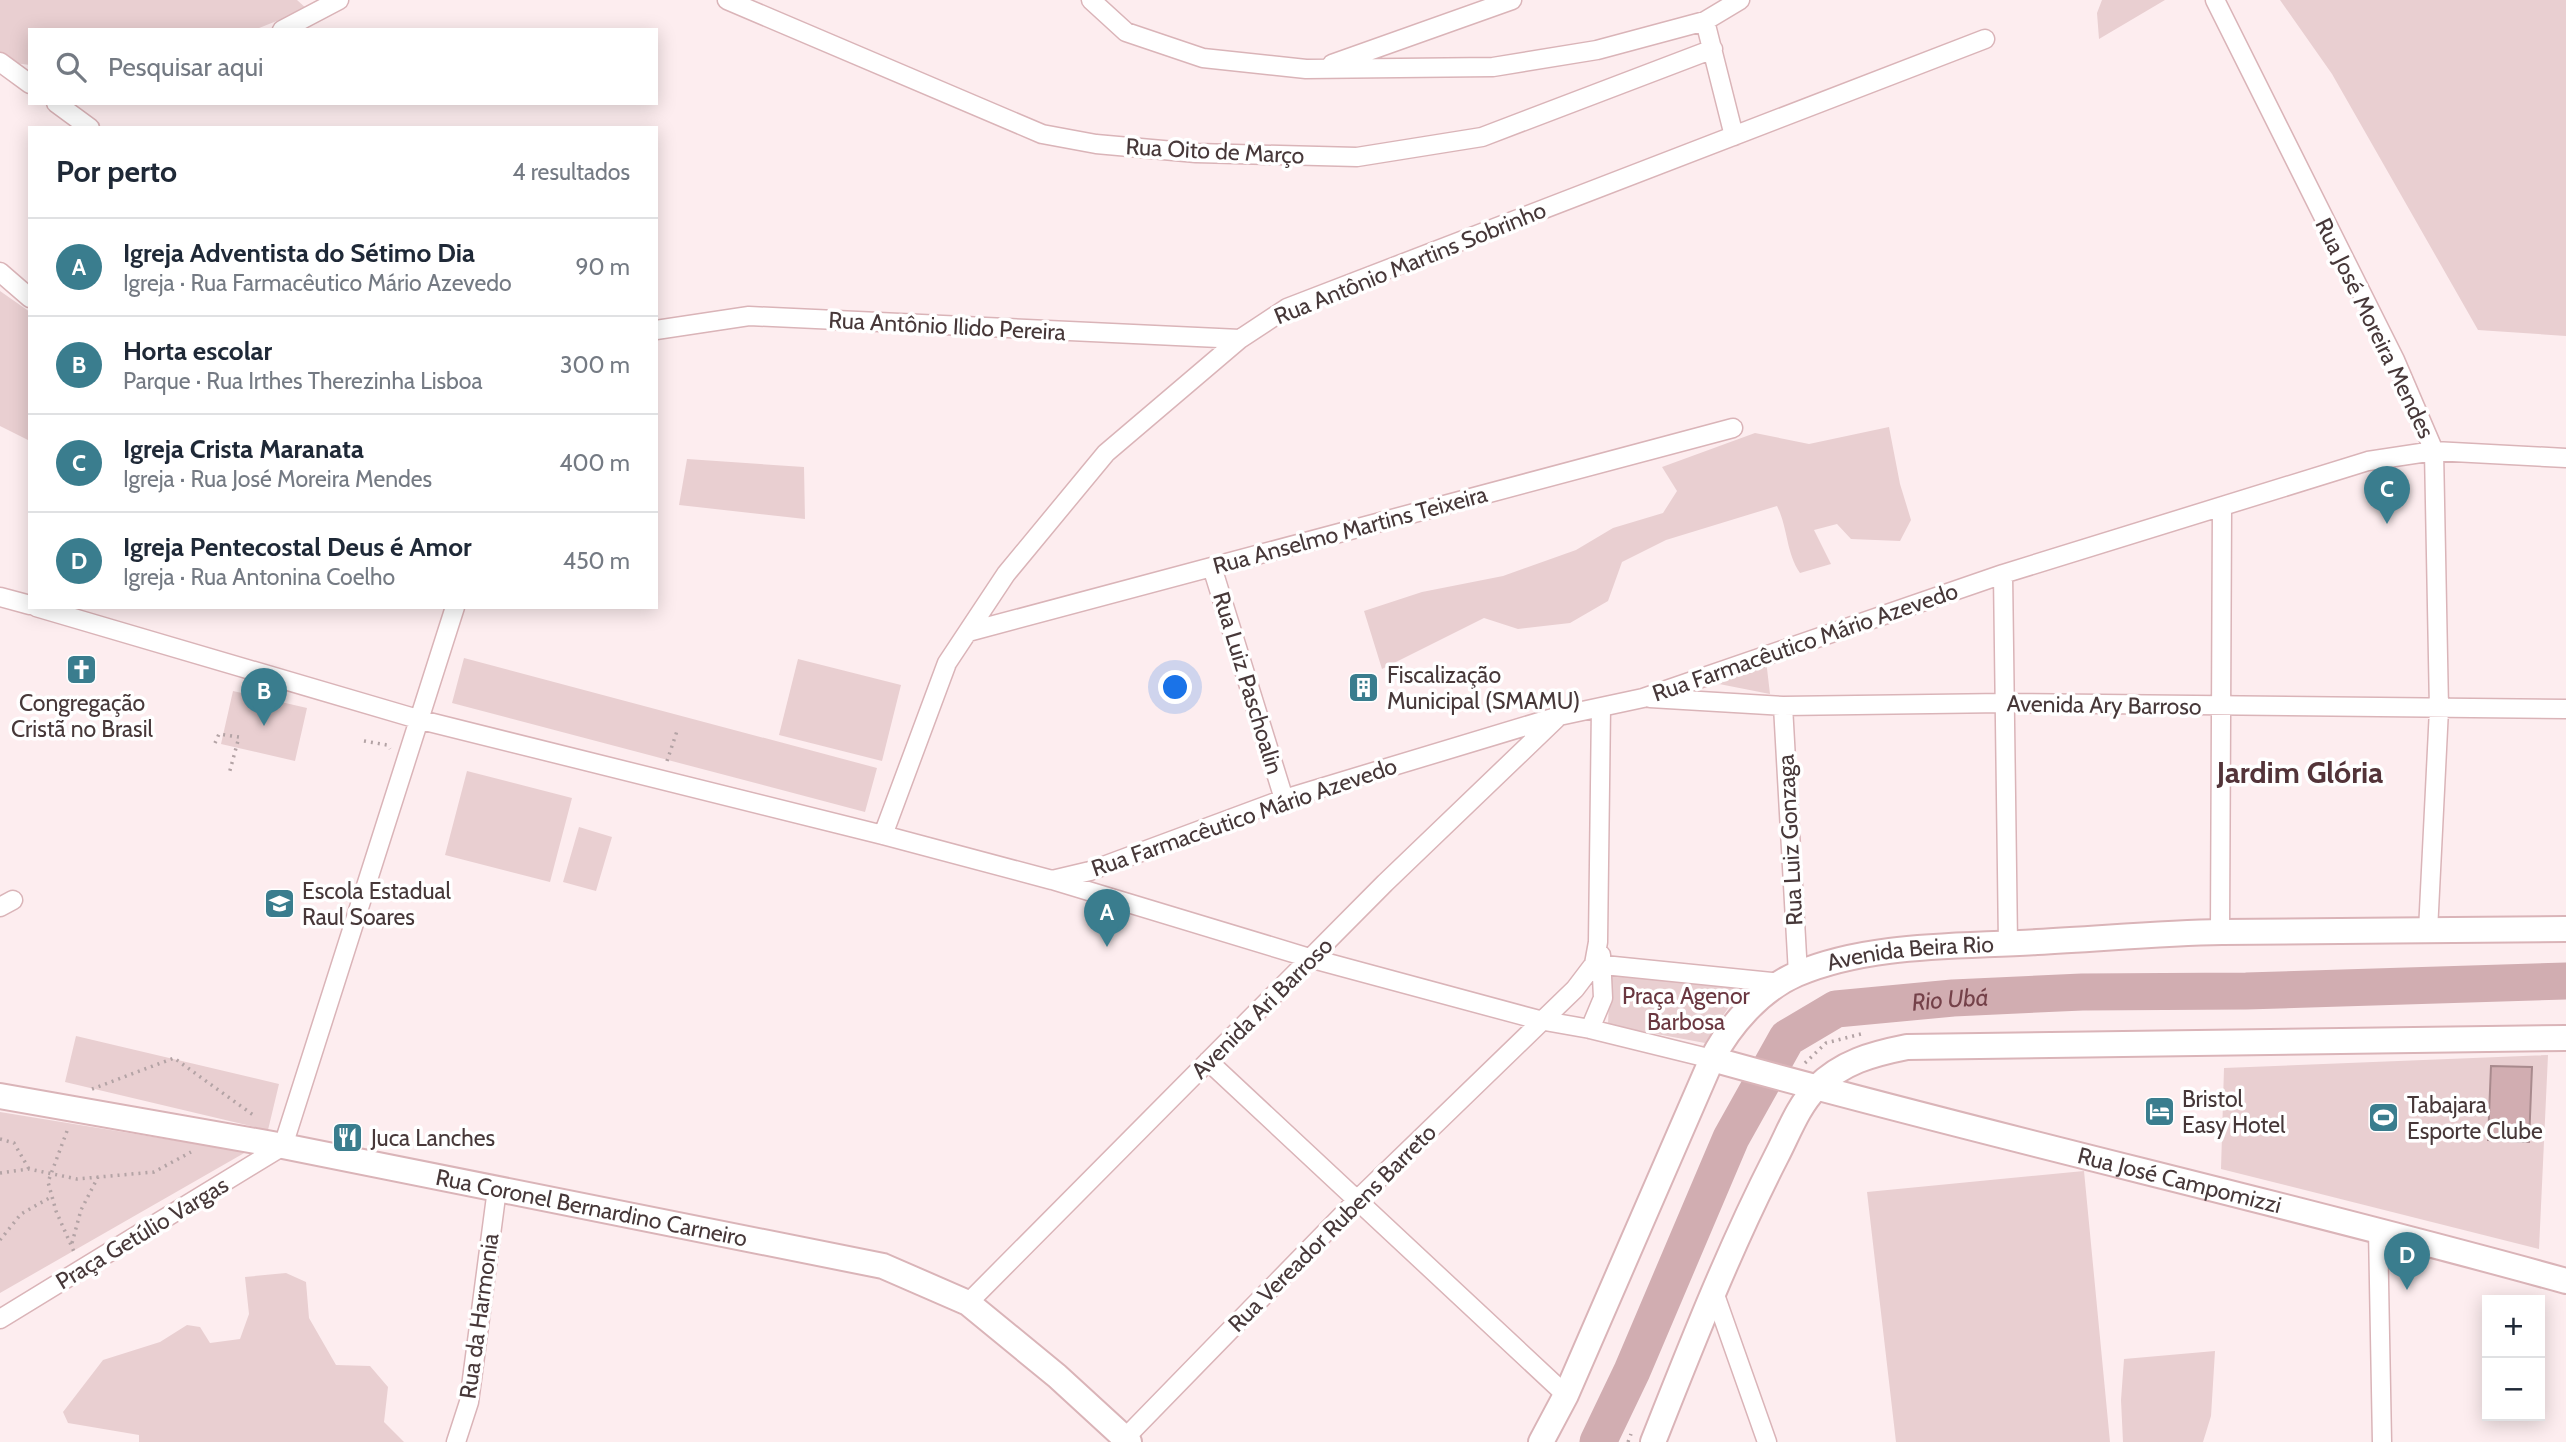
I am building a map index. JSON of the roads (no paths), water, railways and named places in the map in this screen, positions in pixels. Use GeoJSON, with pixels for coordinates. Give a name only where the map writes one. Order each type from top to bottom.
{"type":"FeatureCollection","features":[{"type":"Feature","properties":{"kind":"main road","name":"Avenida Beira Rio"},"geometry":{"type":"LineString","coordinates":[[1542,1442],[1566,1395],[1712,1059],[1730,1030],[1789,978],[1851,958],[1919,949],[2220,932],[2566,929]]}},
{"type":"Feature","properties":{"kind":"main road"},"geometry":{"type":"LineString","coordinates":[[1643,1436],[1797,1116],[1801,1084],[1869,1055],[1907,1047],[2566,1038]]}},
{"type":"Feature","properties":{"kind":"main road","name":"Rua José Campomizzi"},"geometry":{"type":"LineString","coordinates":[[1712,1059],[1801,1084],[2378,1229],[2566,1281]]}},
{"type":"Feature","properties":{"kind":"main road","name":"Rua Coronel Bernardino Carneiro"},"geometry":{"type":"LineString","coordinates":[[0,1096],[81,1100],[220,1135],[883,1266],[968,1303],[1127,1440]]}},
{"type":"Feature","properties":{"kind":"street"},"geometry":{"type":"LineString","coordinates":[[286,28],[339,0]]}},
{"type":"Feature","properties":{"kind":"street","name":"Rua Oito de Março"},"geometry":{"type":"LineString","coordinates":[[727,0],[1042,134],[1096,144],[1196,153],[1357,158],[1482,137],[1713,49]]}},
{"type":"Feature","properties":{"kind":"street"},"geometry":{"type":"LineString","coordinates":[[1091,0],[1126,32],[1203,58],[1319,69],[1493,67],[1597,50],[1705,21],[1740,0]]}},
{"type":"Feature","properties":{"kind":"street"},"geometry":{"type":"LineString","coordinates":[[1319,69],[1512,0]]}},
{"type":"Feature","properties":{"kind":"street","name":"Rua José Moreira Mendes"},"geometry":{"type":"LineString","coordinates":[[2215,0],[2395,360],[2434,451],[2439,709],[2428,931]]}},
{"type":"Feature","properties":{"kind":"street"},"geometry":{"type":"LineString","coordinates":[[1705,21],[1734,136]]}},
{"type":"Feature","properties":{"kind":"street","name":"Rua Antônio Martins Sobrinho"},"geometry":{"type":"LineString","coordinates":[[883,835],[947,663],[1006,574],[1106,453],[1240,339],[1287,308],[1985,39]]}},
{"type":"Feature","properties":{"kind":"street"},"geometry":{"type":"LineString","coordinates":[[0,62],[28,83]]}},
{"type":"Feature","properties":{"kind":"street"},"geometry":{"type":"LineString","coordinates":[[59,105],[87,126]]}},
{"type":"Feature","properties":{"kind":"street"},"geometry":{"type":"LineString","coordinates":[[0,272],[28,296]]}},
{"type":"Feature","properties":{"kind":"street","name":"Rua Antônio Ilido Pereira"},"geometry":{"type":"LineString","coordinates":[[658,330],[749,316],[1240,339]]}},
{"type":"Feature","properties":{"kind":"street","name":"Rua Anselmo Martins Teixeira"},"geometry":{"type":"LineString","coordinates":[[968,632],[1733,428]]}},
{"type":"Feature","properties":{"kind":"street","name":"Rua Farmacêutico Mário Azevedo"},"geometry":{"type":"LineString","coordinates":[[1052,880],[1090,871],[1284,799],[1559,716],[1643,698],[2003,574],[2368,461],[2434,451],[2566,458]]}},
{"type":"Feature","properties":{"kind":"street"},"geometry":{"type":"LineString","coordinates":[[2220,932],[2222,508]]}},
{"type":"Feature","properties":{"kind":"street","name":"Rua Luiz Paschoalin"},"geometry":{"type":"LineString","coordinates":[[1212,567],[1284,799]]}},
{"type":"Feature","properties":{"kind":"street"},"geometry":{"type":"LineString","coordinates":[[2003,574],[2008,944]]}},
{"type":"Feature","properties":{"kind":"street"},"geometry":{"type":"LineString","coordinates":[[0,597],[28,605]]}},
{"type":"Feature","properties":{"kind":"street"},"geometry":{"type":"LineString","coordinates":[[43,609],[421,720],[1052,880],[1313,959],[1539,1020],[1590,1029],[1712,1059]]}},
{"type":"Feature","properties":{"kind":"street"},"geometry":{"type":"LineString","coordinates":[[280,1146],[421,720],[454,609]]}},
{"type":"Feature","properties":{"kind":"street","name":"Avenida Ary Barroso"},"geometry":{"type":"LineString","coordinates":[[1643,698],[1783,706],[2004,703],[2220,708],[2566,709]]}},
{"type":"Feature","properties":{"kind":"street","name":"Rua Luiz Gonzaga"},"geometry":{"type":"LineString","coordinates":[[1783,706],[1789,978]]}},
{"type":"Feature","properties":{"kind":"street"},"geometry":{"type":"LineString","coordinates":[[1590,1029],[1603,998],[1598,964],[1601,707]]}},
{"type":"Feature","properties":{"kind":"street","name":"Avenida Ari Barroso"},"geometry":{"type":"LineString","coordinates":[[968,1303],[1313,959],[1421,847],[1559,716]]}},
{"type":"Feature","properties":{"kind":"street"},"geometry":{"type":"LineString","coordinates":[[1598,964],[1789,978]]}},
{"type":"Feature","properties":{"kind":"street","name":"Rua Vereador Rubens Barreto"},"geometry":{"type":"LineString","coordinates":[[1127,1440],[1358,1199],[1598,964]]}},
{"type":"Feature","properties":{"kind":"street"},"geometry":{"type":"LineString","coordinates":[[1208,1061],[1566,1395]]}},
{"type":"Feature","properties":{"kind":"street","name":"Praça Getúlio Vargas"},"geometry":{"type":"LineString","coordinates":[[0,1319],[280,1146]]}},
{"type":"Feature","properties":{"kind":"street","name":"Rua da Harmonia"},"geometry":{"type":"LineString","coordinates":[[456,1442],[469,1402],[497,1189]]}},
{"type":"Feature","properties":{"kind":"street"},"geometry":{"type":"LineString","coordinates":[[2378,1229],[2382,1442]]}},
{"type":"Feature","properties":{"kind":"street"},"geometry":{"type":"LineString","coordinates":[[1714,1292],[1767,1442]]}},
{"type":"Feature","properties":{"kind":"waterway","name":"Rio Ubá"},"geometry":{"type":"LineString","coordinates":[[1598,1442],[1632,1371],[1731,1138],[1787,1038],[1836,1009],[1953,998],[2082,992],[2246,991],[2566,981]]}},
{"type":"Feature","properties":{"kind":"place","name":"Igreja Crista Maranata"},"geometry":{"type":"Point","coordinates":[2387,524]}},
{"type":"Feature","properties":{"kind":"place","name":"Congregação Cristã no Brasil"},"geometry":{"type":"Point","coordinates":[82,669]}},
{"type":"Feature","properties":{"kind":"place","name":"Fiscalização Municipal (SMAMU)"},"geometry":{"type":"Point","coordinates":[1364,688]}},
{"type":"Feature","properties":{"kind":"place","name":"Horta escolar"},"geometry":{"type":"Point","coordinates":[264,726]}},
{"type":"Feature","properties":{"kind":"place","name":"Escola Estadual Raul Soares"},"geometry":{"type":"Point","coordinates":[279,904]}},
{"type":"Feature","properties":{"kind":"place","name":"Igreja Adventista do Sétimo Dia"},"geometry":{"type":"Point","coordinates":[1107,947]}},
{"type":"Feature","properties":{"kind":"place","name":"Bristol Easy Hotel"},"geometry":{"type":"Point","coordinates":[2159,1112]}},
{"type":"Feature","properties":{"kind":"place","name":"Tabajara Esporte Clube"},"geometry":{"type":"Point","coordinates":[2384,1118]}},
{"type":"Feature","properties":{"kind":"place","name":"Juca Lanches"},"geometry":{"type":"Point","coordinates":[348,1138]}},
{"type":"Feature","properties":{"kind":"place","name":"Igreja Pentecostal Deus é Amor"},"geometry":{"type":"Point","coordinates":[2407,1290]}},
{"type":"Feature","properties":{"kind":"district","name":"Jardim Glória"},"geometry":{"type":"Point","coordinates":[2300,772]}},
{"type":"Feature","properties":{"kind":"park label","name":"Praça Agenor Barbosa"},"geometry":{"type":"Point","coordinates":[1686,1009]}}]}
